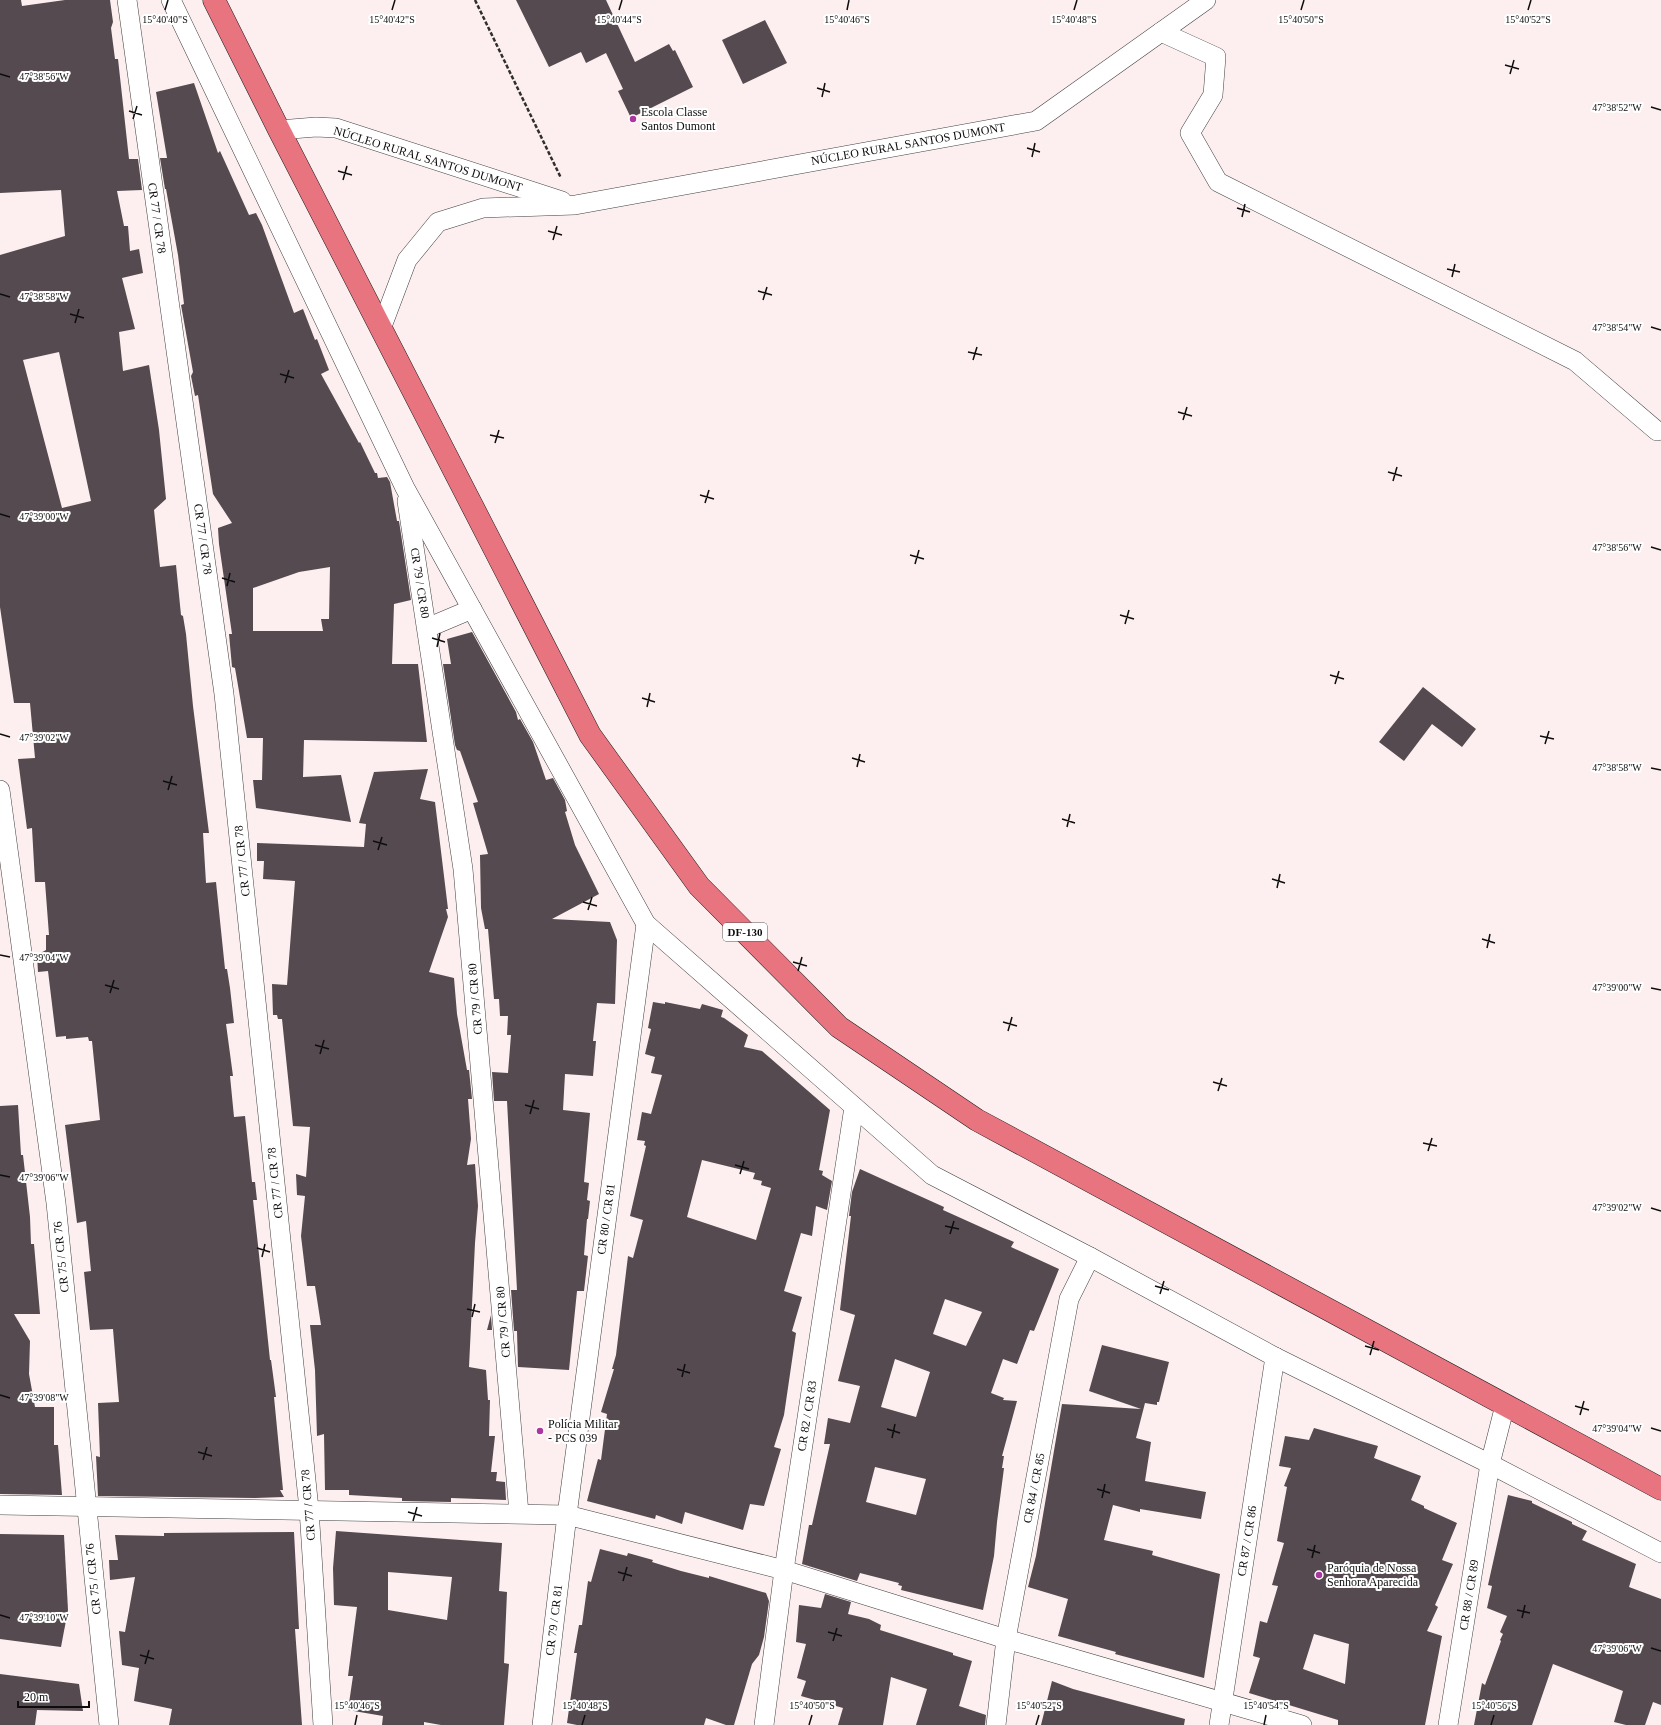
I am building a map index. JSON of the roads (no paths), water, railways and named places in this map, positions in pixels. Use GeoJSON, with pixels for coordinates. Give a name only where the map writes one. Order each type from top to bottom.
{"type":"FeatureCollection","features":[{"type":"Feature","properties":{"kind":"main road","name":"DF-130"},"geometry":{"type":"LineString","coordinates":[[214,0],[279,130],[590,735],[699,886],[839,1028],[977,1120],[1661,1489]]}},
{"type":"Feature","properties":{"kind":"street","name":"CR 77 / CR 78"},"geometry":{"type":"LineString","coordinates":[[127,0],[224,694],[309,1510],[323,1725]]}},
{"type":"Feature","properties":{"kind":"street"},"geometry":{"type":"LineString","coordinates":[[171,0],[405,488],[646,924],[932,1175],[1090,1257],[1274,1357],[1490,1464],[1661,1553]]}},
{"type":"Feature","properties":{"kind":"street","name":"NÚCLEO RURAL SANTOS DUMONT"},"geometry":{"type":"LineString","coordinates":[[381,329],[407,260],[438,222],[483,208],[575,205],[1036,121],[1206,0]]}},
{"type":"Feature","properties":{"kind":"street"},"geometry":{"type":"LineString","coordinates":[[1161,32],[1216,57],[1213,95],[1190,133],[1218,182],[1575,361],[1657,431]]}},
{"type":"Feature","properties":{"kind":"street","name":"NÚCLEO RURAL SANTOS DUMONT"},"geometry":{"type":"LineString","coordinates":[[279,130],[316,126],[336,128],[575,205]]}},
{"type":"Feature","properties":{"kind":"street","name":"CR 79 / CR 80"},"geometry":{"type":"LineString","coordinates":[[405,488],[463,869],[519,1513]]}},
{"type":"Feature","properties":{"kind":"street"},"geometry":{"type":"LineString","coordinates":[[426,628],[472,609]]}},
{"type":"Feature","properties":{"kind":"street","name":"CR 75 / CR 76"},"geometry":{"type":"LineString","coordinates":[[0,790],[56,1204],[108,1725]]}},
{"type":"Feature","properties":{"kind":"street","name":"CR 80 / CR 81"},"geometry":{"type":"LineString","coordinates":[[567,1515],[646,924]]}},
{"type":"Feature","properties":{"kind":"street","name":"CR 82 / CR 83"},"geometry":{"type":"LineString","coordinates":[[764,1725],[784,1570],[854,1107]]}},
{"type":"Feature","properties":{"kind":"street","name":"CR 84 / CR 85"},"geometry":{"type":"LineString","coordinates":[[996,1725],[1006,1639],[1069,1299],[1090,1257]]}},
{"type":"Feature","properties":{"kind":"street","name":"CR 87 / CR 86"},"geometry":{"type":"LineString","coordinates":[[1219,1725],[1274,1357]]}},
{"type":"Feature","properties":{"kind":"street","name":"CR 88 / CR 89"},"geometry":{"type":"LineString","coordinates":[[1448,1725],[1490,1464],[1505,1405]]}},
{"type":"Feature","properties":{"kind":"street"},"geometry":{"type":"LineString","coordinates":[[0,1506],[519,1513],[567,1515],[784,1570],[1006,1639],[1302,1725]]}},
{"type":"Feature","properties":{"kind":"street","name":"CR 79 / CR 81"},"geometry":{"type":"LineString","coordinates":[[542,1725],[567,1515]]}},
{"type":"Feature","properties":{"kind":"place","name":"Escola Classe Santos Dumont"},"geometry":{"type":"Point","coordinates":[633,119]}},
{"type":"Feature","properties":{"kind":"place","name":"Polícia Militar - PCS 039"},"geometry":{"type":"Point","coordinates":[540,1431]}},
{"type":"Feature","properties":{"kind":"place","name":"Paróquia de Nossa Senhora Aparecida"},"geometry":{"type":"Point","coordinates":[1319,1575]}}]}
